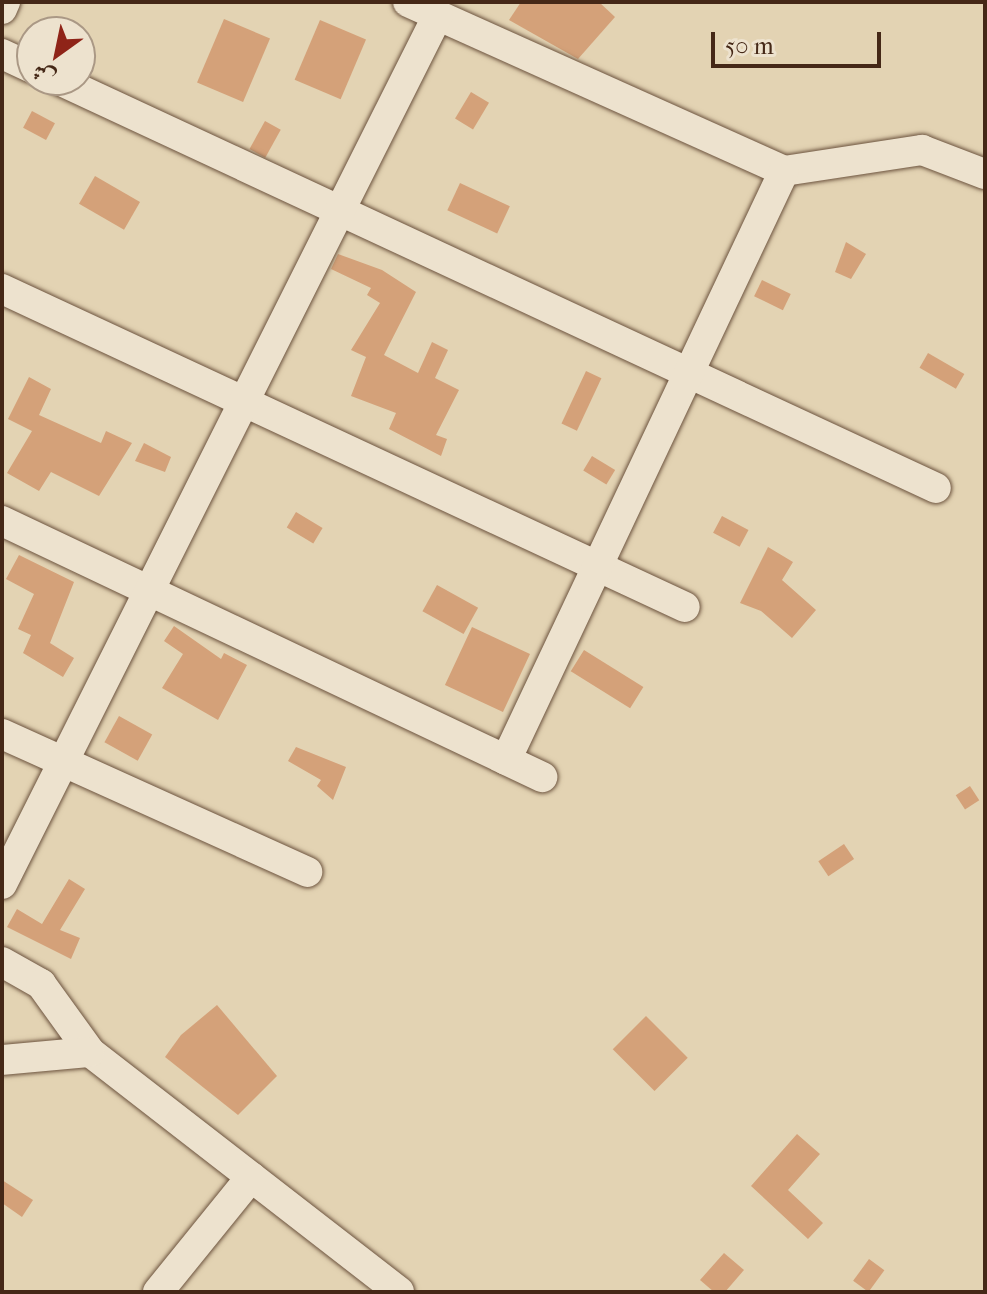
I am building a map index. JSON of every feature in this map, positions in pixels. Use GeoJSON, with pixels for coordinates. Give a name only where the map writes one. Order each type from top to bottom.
{"type":"FeatureCollection","features":[{"type":"Feature","properties":{"kind":"street"},"geometry":{"type":"LineString","coordinates":[[2,9],[5,2]]}},
{"type":"Feature","properties":{"kind":"street"},"geometry":{"type":"LineString","coordinates":[[408,2],[784,171],[922,150],[985,174]]}},
{"type":"Feature","properties":{"kind":"street"},"geometry":{"type":"LineString","coordinates":[[2,884],[438,15]]}},
{"type":"Feature","properties":{"kind":"street"},"geometry":{"type":"LineString","coordinates":[[93,96],[936,488]]}},
{"type":"Feature","properties":{"kind":"street"},"geometry":{"type":"LineString","coordinates":[[506,760],[784,171]]}},
{"type":"Feature","properties":{"kind":"street"},"geometry":{"type":"LineString","coordinates":[[2,289],[685,607]]}},
{"type":"Feature","properties":{"kind":"street"},"geometry":{"type":"LineString","coordinates":[[6,534],[149,591],[542,777]]}},
{"type":"Feature","properties":{"kind":"street"},"geometry":{"type":"LineString","coordinates":[[2,734],[307,872]]}},
{"type":"Feature","properties":{"kind":"street"},"geometry":{"type":"LineString","coordinates":[[2,962],[41,984],[90,1052],[394,1290]]}},
{"type":"Feature","properties":{"kind":"street"},"geometry":{"type":"LineString","coordinates":[[2,1060],[90,1052]]}},
{"type":"Feature","properties":{"kind":"street"},"geometry":{"type":"LineString","coordinates":[[158,1292],[251,1177]]}},
{"type":"Feature","properties":{"kind":"building"},"geometry":{"type":"Polygon","coordinates":[[[521,2],[599,2],[615,17],[578,59],[509,20],[521,2]]]}},
{"type":"Feature","properties":{"kind":"building"},"geometry":{"type":"Polygon","coordinates":[[[224,19],[270,39],[243,102],[197,83],[224,19]]]}},
{"type":"Feature","properties":{"kind":"building"},"geometry":{"type":"Polygon","coordinates":[[[320,20],[366,40],[341,99],[295,80],[320,20]]]}},
{"type":"Feature","properties":{"kind":"building"},"geometry":{"type":"Polygon","coordinates":[[[471,92],[489,103],[473,129],[455,119],[471,92]]]}},
{"type":"Feature","properties":{"kind":"building"},"geometry":{"type":"Polygon","coordinates":[[[32,111],[55,123],[46,140],[23,128],[32,111]]]}},
{"type":"Feature","properties":{"kind":"building"},"geometry":{"type":"Polygon","coordinates":[[[265,121],[281,130],[265,158],[249,149],[265,121]]]}},
{"type":"Feature","properties":{"kind":"building"},"geometry":{"type":"Polygon","coordinates":[[[95,176],[140,202],[124,230],[79,204],[95,176]]]}},
{"type":"Feature","properties":{"kind":"building"},"geometry":{"type":"Polygon","coordinates":[[[460,183],[510,206],[497,233],[447,210],[460,183]]]}},
{"type":"Feature","properties":{"kind":"building"},"geometry":{"type":"Polygon","coordinates":[[[846,242],[866,254],[851,279],[835,272],[846,242]]]}},
{"type":"Feature","properties":{"kind":"building"},"geometry":{"type":"Polygon","coordinates":[[[338,254],[382,270],[416,292],[384,355],[418,373],[432,342],[448,350],[435,378],[459,390],[436,435],[447,439],[441,456],[389,429],[396,413],[351,396],[366,357],[351,350],[380,303],[367,295],[371,288],[331,269],[338,254]]]}},
{"type":"Feature","properties":{"kind":"building"},"geometry":{"type":"Polygon","coordinates":[[[762,280],[791,294],[783,310],[754,296],[762,280]]]}},
{"type":"Feature","properties":{"kind":"building"},"geometry":{"type":"Polygon","coordinates":[[[928,353],[964,374],[956,389],[920,368],[928,353]]]}},
{"type":"Feature","properties":{"kind":"building"},"geometry":{"type":"Polygon","coordinates":[[[586,371],[601,378],[577,431],[561,424],[586,371]]]}},
{"type":"Feature","properties":{"kind":"building"},"geometry":{"type":"Polygon","coordinates":[[[29,377],[51,389],[39,415],[101,443],[106,431],[132,443],[99,496],[51,472],[39,491],[7,473],[32,431],[8,419],[29,377]]]}},
{"type":"Feature","properties":{"kind":"building"},"geometry":{"type":"Polygon","coordinates":[[[144,443],[171,457],[165,472],[135,461],[144,443]]]}},
{"type":"Feature","properties":{"kind":"building"},"geometry":{"type":"Polygon","coordinates":[[[592,456],[615,470],[606,484],[583,471],[592,456]]]}},
{"type":"Feature","properties":{"kind":"building"},"geometry":{"type":"Polygon","coordinates":[[[296,512],[323,528],[313,543],[287,527],[296,512]]]}},
{"type":"Feature","properties":{"kind":"building"},"geometry":{"type":"Polygon","coordinates":[[[722,516],[748,530],[740,547],[713,533],[722,516]]]}},
{"type":"Feature","properties":{"kind":"building"},"geometry":{"type":"Polygon","coordinates":[[[768,547],[793,562],[782,580],[816,610],[792,638],[761,611],[740,603],[768,547]]]}},
{"type":"Feature","properties":{"kind":"building"},"geometry":{"type":"Polygon","coordinates":[[[19,555],[74,582],[50,643],[74,658],[63,677],[23,653],[31,635],[18,629],[34,594],[6,579],[19,555]]]}},
{"type":"Feature","properties":{"kind":"building"},"geometry":{"type":"Polygon","coordinates":[[[437,585],[478,608],[464,634],[422,611],[437,585]]]}},
{"type":"Feature","properties":{"kind":"building"},"geometry":{"type":"Polygon","coordinates":[[[174,626],[221,659],[224,653],[247,665],[218,720],[162,688],[183,654],[164,641],[174,626]]]}},
{"type":"Feature","properties":{"kind":"building"},"geometry":{"type":"Polygon","coordinates":[[[472,627],[530,654],[503,712],[445,685],[472,627]]]}},
{"type":"Feature","properties":{"kind":"building"},"geometry":{"type":"Polygon","coordinates":[[[584,650],[643,687],[630,708],[571,671],[584,650]]]}},
{"type":"Feature","properties":{"kind":"building"},"geometry":{"type":"Polygon","coordinates":[[[119,716],[152,734],[138,761],[104,742],[119,716]]]}},
{"type":"Feature","properties":{"kind":"building"},"geometry":{"type":"Polygon","coordinates":[[[296,747],[346,767],[333,800],[317,786],[321,780],[288,761],[296,747]]]}},
{"type":"Feature","properties":{"kind":"building"},"geometry":{"type":"Polygon","coordinates":[[[970,786],[979,800],[965,810],[956,795],[970,786]]]}},
{"type":"Feature","properties":{"kind":"building"},"geometry":{"type":"Polygon","coordinates":[[[844,844],[854,859],[828,876],[818,861],[844,844]]]}},
{"type":"Feature","properties":{"kind":"building"},"geometry":{"type":"Polygon","coordinates":[[[69,879],[85,889],[60,930],[80,938],[71,959],[7,927],[17,909],[42,924],[69,879]]]}},
{"type":"Feature","properties":{"kind":"building"},"geometry":{"type":"Polygon","coordinates":[[[217,1005],[277,1076],[238,1115],[165,1057],[181,1035],[217,1005]]]}},
{"type":"Feature","properties":{"kind":"building"},"geometry":{"type":"Polygon","coordinates":[[[646,1016],[688,1058],[654,1091],[613,1049],[646,1016]]]}},
{"type":"Feature","properties":{"kind":"building"},"geometry":{"type":"Polygon","coordinates":[[[797,1134],[820,1154],[788,1190],[823,1223],[808,1239],[751,1186],[797,1134]]]}},
{"type":"Feature","properties":{"kind":"building"},"geometry":{"type":"Polygon","coordinates":[[[2,1180],[33,1200],[22,1217],[2,1203],[2,1180]]]}},
{"type":"Feature","properties":{"kind":"building"},"geometry":{"type":"Polygon","coordinates":[[[724,1253],[744,1270],[725,1292],[714,1292],[700,1280],[724,1253]]]}},
{"type":"Feature","properties":{"kind":"building"},"geometry":{"type":"Polygon","coordinates":[[[869,1259],[884,1270],[869,1292],[853,1281],[869,1259]]]}}]}
